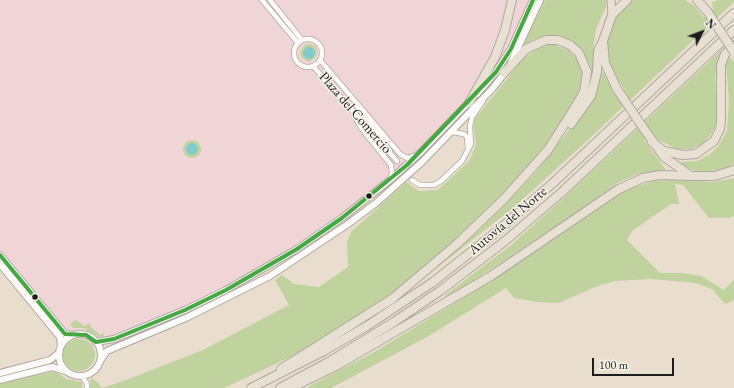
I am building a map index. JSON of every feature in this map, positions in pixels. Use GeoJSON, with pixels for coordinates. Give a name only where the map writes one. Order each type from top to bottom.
{"type":"FeatureCollection","features":[{"type":"Feature","properties":{"kind":"highway"},"geometry":{"type":"LineString","coordinates":[[469,102],[496,57],[505,30],[512,0]]}},
{"type":"Feature","properties":{"kind":"highway"},"geometry":{"type":"LineString","coordinates":[[253,387],[392,299],[457,244],[504,199],[560,137],[591,96],[597,72],[598,51],[612,15],[626,0]]}},
{"type":"Feature","properties":{"kind":"highway"},"geometry":{"type":"LineString","coordinates":[[697,0],[707,11],[734,52]]}},
{"type":"Feature","properties":{"kind":"highway","name":"Autovía del Norte"},"geometry":{"type":"LineString","coordinates":[[253,387],[336,344],[433,282],[495,233],[553,183],[734,13]]}},
{"type":"Feature","properties":{"kind":"highway","name":"Autovía del Norte"},"geometry":{"type":"LineString","coordinates":[[280,388],[332,360],[394,322],[440,291],[505,241],[562,192],[734,30]]}},
{"type":"Feature","properties":{"kind":"highway"},"geometry":{"type":"LineString","coordinates":[[504,73],[526,50],[546,40],[558,40],[570,45],[579,54],[587,72],[584,92],[548,150]]}},
{"type":"Feature","properties":{"kind":"highway"},"geometry":{"type":"LineString","coordinates":[[602,41],[605,63],[617,89],[652,142],[664,157],[691,176]]}},
{"type":"Feature","properties":{"kind":"highway"},"geometry":{"type":"LineString","coordinates":[[652,142],[664,151],[683,155],[696,154],[710,146],[720,129],[722,121],[721,65],[725,54],[734,46]]}},
{"type":"Feature","properties":{"kind":"highway"},"geometry":{"type":"LineString","coordinates":[[291,388],[336,366],[490,276],[619,189],[649,177],[670,174],[715,176],[734,170]]}},
{"type":"Feature","properties":{"kind":"main road"},"geometry":{"type":"LineString","coordinates":[[611,0],[612,15]]}},
{"type":"Feature","properties":{"kind":"street"},"geometry":{"type":"LineString","coordinates":[[262,0],[298,44]]}},
{"type":"Feature","properties":{"kind":"street"},"geometry":{"type":"LineString","coordinates":[[270,0],[302,40]]}},
{"type":"Feature","properties":{"kind":"street"},"geometry":{"type":"LineString","coordinates":[[96,342],[114,339],[185,310],[266,268],[319,234],[390,180],[421,152],[488,82],[503,62],[533,0]]}},
{"type":"Feature","properties":{"kind":"street"},"geometry":{"type":"LineString","coordinates":[[0,380],[52,367],[82,376],[94,371],[108,351],[231,297],[302,256],[376,203],[452,132],[504,73],[540,0]]}},
{"type":"Feature","properties":{"kind":"street"},"geometry":{"type":"LineString","coordinates":[[311,39],[319,44],[322,52],[320,60],[313,66],[304,66],[297,61],[294,52],[302,40],[311,39]]}},
{"type":"Feature","properties":{"kind":"street","name":"Plaza del Comercio"},"geometry":{"type":"LineString","coordinates":[[320,60],[400,154],[407,158],[421,152]]}},
{"type":"Feature","properties":{"kind":"street","name":"Plaza del Comercio"},"geometry":{"type":"LineString","coordinates":[[313,66],[398,163],[356,104]]}},
{"type":"Feature","properties":{"kind":"street"},"geometry":{"type":"LineString","coordinates":[[412,180],[420,185],[434,185],[454,170],[467,155],[471,144],[470,126],[472,117],[492,88]]}},
{"type":"Feature","properties":{"kind":"street"},"geometry":{"type":"LineString","coordinates":[[354,113],[360,128],[391,165],[392,173],[390,180]]}},
{"type":"Feature","properties":{"kind":"street"},"geometry":{"type":"LineString","coordinates":[[452,132],[464,134],[467,137],[467,155]]}},
{"type":"Feature","properties":{"kind":"street"},"geometry":{"type":"LineString","coordinates":[[0,255],[65,334],[86,335],[96,342],[99,348],[100,361]]}},
{"type":"Feature","properties":{"kind":"street"},"geometry":{"type":"LineString","coordinates":[[0,264],[60,337],[61,346]]}},
{"type":"Feature","properties":{"kind":"street"},"geometry":{"type":"LineString","coordinates":[[67,372],[62,366],[59,353],[64,341],[74,335]]}},
{"type":"Feature","properties":{"kind":"street"},"geometry":{"type":"LineString","coordinates":[[0,373],[50,360],[59,353]]}},
{"type":"Feature","properties":{"kind":"street"},"geometry":{"type":"LineString","coordinates":[[82,376],[88,384],[87,388]]}},
{"type":"Feature","properties":{"kind":"shaded area"},"geometry":{"type":"Polygon","coordinates":[[[0,0],[533,0],[503,62],[421,152],[370,196],[266,268],[155,322],[103,340],[96,334],[84,329],[67,331],[43,307],[0,255],[0,0]]]}},
{"type":"Feature","properties":{"kind":"green space"},"geometry":{"type":"Polygon","coordinates":[[[545,0],[606,0],[606,7],[596,29],[594,42],[593,79],[591,79],[591,67],[585,55],[578,46],[567,39],[556,36],[544,36],[533,40],[526,45],[524,43],[545,0]]]}},
{"type":"Feature","properties":{"kind":"green space"},"geometry":{"type":"Polygon","coordinates":[[[633,0],[685,0],[696,7],[704,18],[713,10],[712,2],[720,0],[734,0],[734,2],[588,140],[513,208],[434,270],[480,229],[535,173],[594,98],[598,88],[600,73],[604,73],[616,97],[625,90],[610,68],[606,55],[607,38],[611,23],[619,12],[633,0]]]}},
{"type":"Feature","properties":{"kind":"green space"},"geometry":{"type":"Polygon","coordinates":[[[734,38],[734,42],[725,50],[716,67],[715,78],[717,114],[715,127],[709,137],[701,145],[691,149],[677,149],[659,140],[653,133],[644,140],[666,170],[638,174],[619,182],[573,215],[447,298],[444,296],[511,245],[568,194],[734,38]]]}},
{"type":"Feature","properties":{"kind":"green space"},"geometry":{"type":"Polygon","coordinates":[[[309,44],[315,46],[317,51],[316,57],[309,62],[302,58],[300,53],[304,45],[309,44]]]}},
{"type":"Feature","properties":{"kind":"green space"},"geometry":{"type":"Polygon","coordinates":[[[553,44],[568,50],[580,63],[583,81],[571,108],[541,152],[488,209],[406,285],[314,346],[224,388],[102,388],[203,350],[289,305],[275,280],[282,275],[294,284],[319,287],[348,267],[347,242],[351,232],[406,182],[419,191],[438,190],[469,161],[476,145],[473,121],[523,59],[537,48],[553,44]]]}},
{"type":"Feature","properties":{"kind":"green space"},"geometry":{"type":"Polygon","coordinates":[[[729,56],[734,62],[734,164],[725,169],[696,171],[682,165],[681,162],[697,161],[709,155],[719,145],[727,131],[729,99],[726,64],[729,56]]]}},
{"type":"Feature","properties":{"kind":"green space"},"geometry":{"type":"Polygon","coordinates":[[[192,140],[198,143],[201,149],[198,155],[192,158],[186,155],[183,149],[186,143],[192,140]]]}},
{"type":"Feature","properties":{"kind":"green space"},"geometry":{"type":"Polygon","coordinates":[[[734,178],[734,216],[729,218],[709,218],[683,185],[675,184],[679,204],[671,204],[632,231],[627,240],[660,273],[683,273],[701,276],[724,290],[734,280],[734,300],[725,304],[712,289],[696,283],[651,279],[615,281],[595,287],[559,303],[538,302],[514,298],[506,288],[427,337],[331,388],[306,388],[374,352],[498,277],[629,188],[656,181],[673,180],[714,182],[734,178]]]}},
{"type":"Feature","properties":{"kind":"green space"},"geometry":{"type":"Polygon","coordinates":[[[76,320],[84,326],[91,323],[90,326],[100,335],[103,332],[104,336],[99,337],[84,328],[73,328],[70,324],[76,320]]]}},
{"type":"Feature","properties":{"kind":"green space"},"geometry":{"type":"Polygon","coordinates":[[[76,339],[82,339],[91,343],[95,355],[91,367],[82,371],[76,371],[67,367],[63,358],[63,352],[67,343],[76,339]]]}},
{"type":"Feature","properties":{"kind":"green space"},"geometry":{"type":"Polygon","coordinates":[[[55,371],[66,379],[82,382],[82,388],[0,388],[0,384],[55,371]]]}},
{"type":"Feature","properties":{"kind":"green space"},"geometry":{"type":"Polygon","coordinates":[[[91,378],[97,382],[102,388],[90,388],[91,378]]]}},
{"type":"Feature","properties":{"kind":"water"},"geometry":{"type":"Polygon","coordinates":[[[307,47],[311,47],[315,53],[311,59],[307,59],[303,55],[303,51],[307,47]]]}},
{"type":"Feature","properties":{"kind":"water"},"geometry":{"type":"Polygon","coordinates":[[[190,143],[194,143],[198,149],[194,155],[190,155],[186,151],[186,147],[190,143]]]}},
{"type":"Feature","properties":{"kind":"tunnel"},"geometry":{"type":"LineString","coordinates":[[400,165],[412,180]]}},
{"type":"Feature","properties":{"kind":"transit line"},"geometry":{"type":"LineString","coordinates":[[0,255],[65,334],[86,335],[96,342],[114,339],[185,310],[226,290],[297,249],[342,218],[407,165],[496,72],[511,49],[533,0]]}}]}
